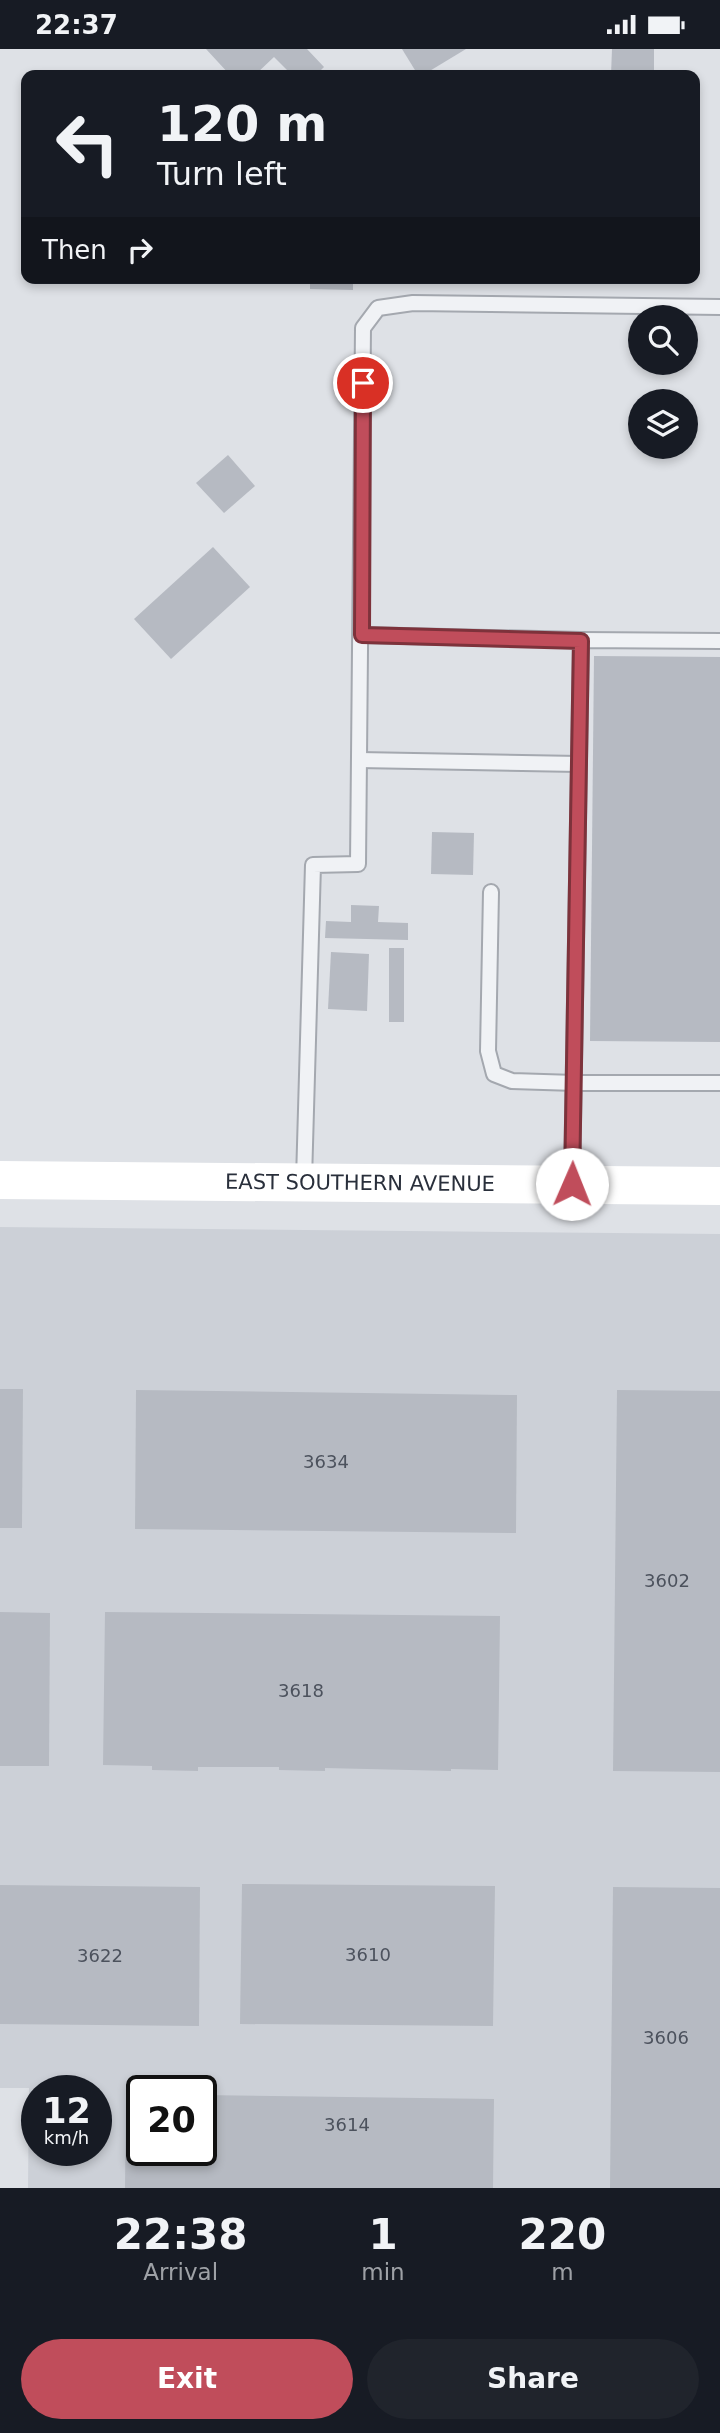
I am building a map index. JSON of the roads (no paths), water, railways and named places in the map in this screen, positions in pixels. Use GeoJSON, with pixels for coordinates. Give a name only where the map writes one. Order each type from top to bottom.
{"type":"FeatureCollection","features":[{"type":"Feature","properties":{"kind":"main road","name":"EAST SOUTHERN AVENUE"},"geometry":{"type":"LineString","coordinates":[[0,1180],[720,1186]]}},
{"type":"Feature","properties":{"kind":"lane"},"geometry":{"type":"LineString","coordinates":[[304,1182],[313,865],[358,865],[363,328],[378,308],[413,303],[720,307]]}},
{"type":"Feature","properties":{"kind":"lane"},"geometry":{"type":"LineString","coordinates":[[362,635],[581,641],[720,641]]}},
{"type":"Feature","properties":{"kind":"lane"},"geometry":{"type":"LineString","coordinates":[[572,1184],[581,641]]}},
{"type":"Feature","properties":{"kind":"lane"},"geometry":{"type":"LineString","coordinates":[[359,760],[579,764]]}},
{"type":"Feature","properties":{"kind":"lane"},"geometry":{"type":"LineString","coordinates":[[491,892],[488,1051],[494,1074],[512,1081],[720,1083]]}}]}
